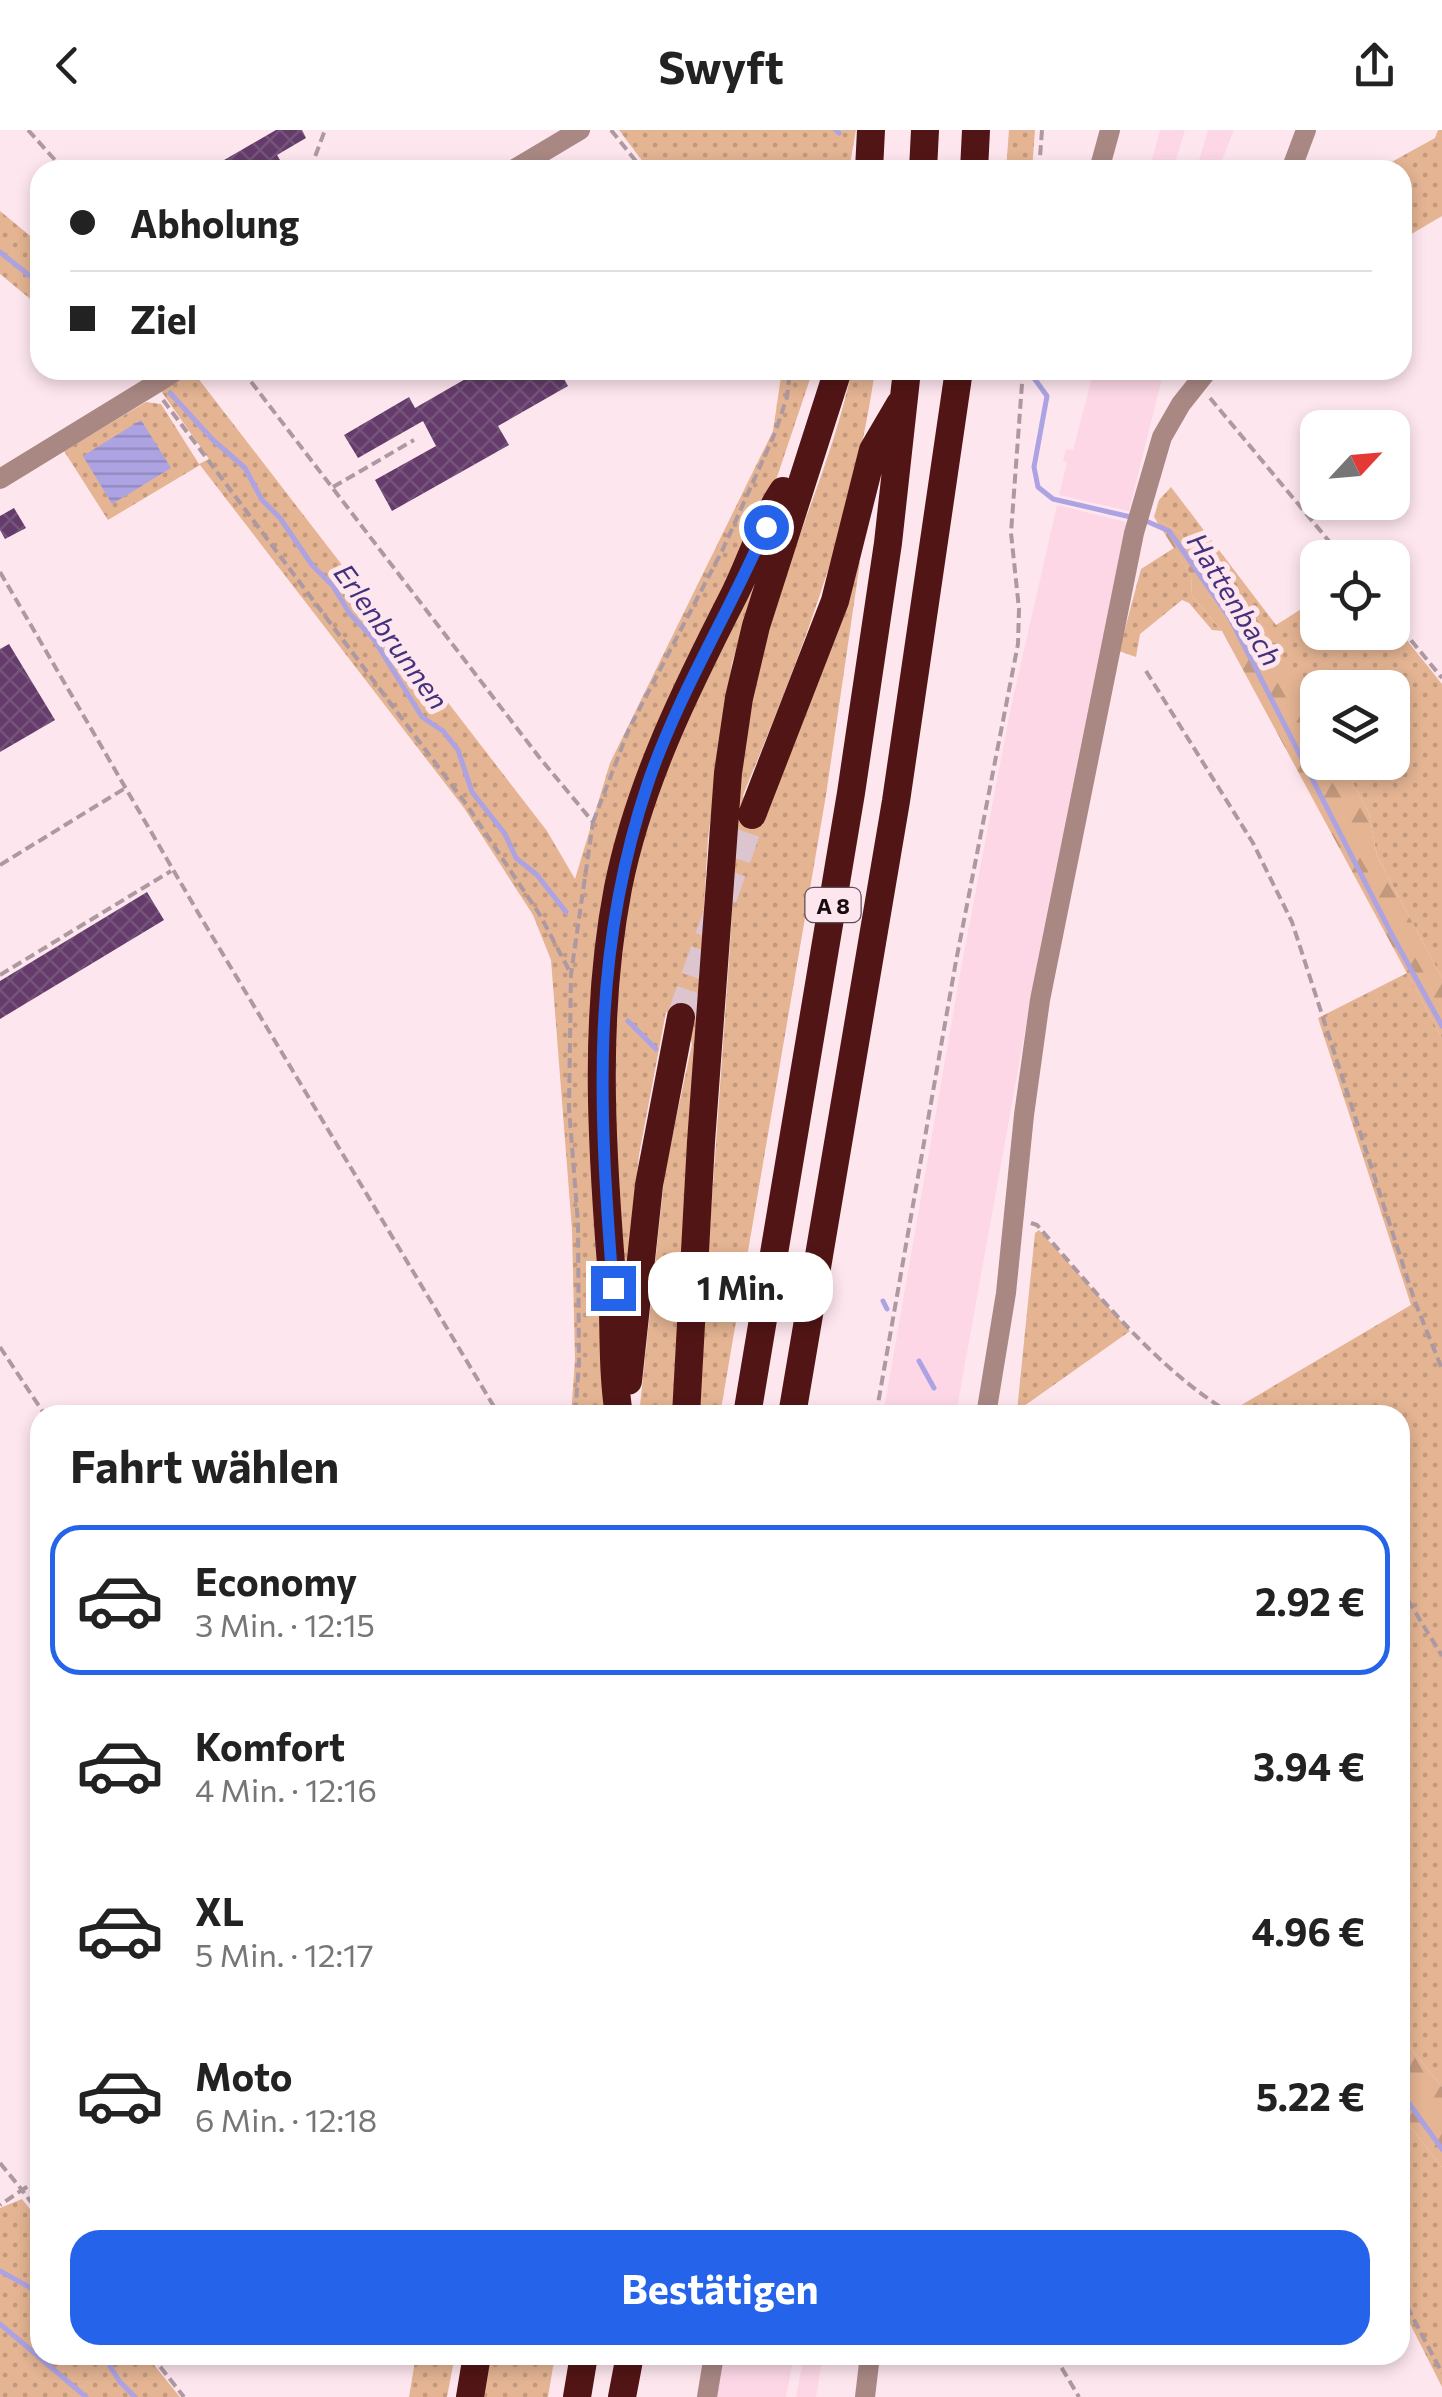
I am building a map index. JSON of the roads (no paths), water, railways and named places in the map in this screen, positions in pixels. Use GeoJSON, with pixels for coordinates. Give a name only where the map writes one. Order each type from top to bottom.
{"type":"FeatureCollection","features":[{"type":"Feature","properties":{"kind":"highway"},"geometry":{"type":"LineString","coordinates":[[870,160],[871,130]]}},
{"type":"Feature","properties":{"kind":"highway"},"geometry":{"type":"LineString","coordinates":[[924,160],[925,130]]}},
{"type":"Feature","properties":{"kind":"highway"},"geometry":{"type":"LineString","coordinates":[[974,160],[976,130]]}},
{"type":"Feature","properties":{"kind":"highway"},"geometry":{"type":"LineString","coordinates":[[687,1405],[728,773],[739,698],[756,626],[835,380]]}},
{"type":"Feature","properties":{"kind":"highway","name":"A 8"},"geometry":{"type":"LineString","coordinates":[[794,1405],[896,801],[958,380]]}},
{"type":"Feature","properties":{"kind":"highway","name":"A 8"},"geometry":{"type":"LineString","coordinates":[[752,814],[834,601],[873,450],[906,382]]}},
{"type":"Feature","properties":{"kind":"highway","name":"A 8"},"geometry":{"type":"LineString","coordinates":[[748,1405],[851,793],[888,544],[906,382]]}},
{"type":"Feature","properties":{"kind":"highway"},"geometry":{"type":"LineString","coordinates":[[620,1405],[612,1373],[613,1288],[600,1080],[604,991],[618,887],[649,781],[679,704],[780,495],[812,455]]}},
{"type":"Feature","properties":{"kind":"highway"},"geometry":{"type":"LineString","coordinates":[[623,1405],[649,1185],[681,1017]]}},
{"type":"Feature","properties":{"kind":"highway"},"geometry":{"type":"LineString","coordinates":[[470,2397],[475,2365]]}},
{"type":"Feature","properties":{"kind":"highway"},"geometry":{"type":"LineString","coordinates":[[577,2397],[582,2365]]}},
{"type":"Feature","properties":{"kind":"highway"},"geometry":{"type":"LineString","coordinates":[[622,2397],[628,2365]]}},
{"type":"Feature","properties":{"kind":"street"},"geometry":{"type":"LineString","coordinates":[[529,160],[580,130]]}},
{"type":"Feature","properties":{"kind":"street"},"geometry":{"type":"LineString","coordinates":[[1102,160],[1110,130]]}},
{"type":"Feature","properties":{"kind":"street"},"geometry":{"type":"LineString","coordinates":[[1296,160],[1306,130]]}},
{"type":"Feature","properties":{"kind":"street"},"geometry":{"type":"LineString","coordinates":[[0,479],[162,380]]}},
{"type":"Feature","properties":{"kind":"street"},"geometry":{"type":"LineString","coordinates":[[988,1405],[1006,1293],[1040,1000],[1134,533],[1162,437],[1200,380]]}},
{"type":"Feature","properties":{"kind":"street"},"geometry":{"type":"LineString","coordinates":[[707,2397],[712,2365]]}},
{"type":"Feature","properties":{"kind":"street"},"geometry":{"type":"LineString","coordinates":[[865,2397],[869,2365]]}},
{"type":"Feature","properties":{"kind":"waterway","name":"Hattenbach"},"geometry":{"type":"LineString","coordinates":[[836,130],[839,133]]}},
{"type":"Feature","properties":{"kind":"waterway","name":"Erlenbrunnen"},"geometry":{"type":"LineString","coordinates":[[0,252],[30,276]]}},
{"type":"Feature","properties":{"kind":"waterway","name":"Hattenbach"},"geometry":{"type":"LineString","coordinates":[[1035,380],[1047,396],[1034,467],[1038,487],[1053,499],[1135,518]]}},
{"type":"Feature","properties":{"kind":"waterway","name":"Erlenbrunnen"},"geometry":{"type":"LineString","coordinates":[[170,393],[245,468],[262,500],[373,638],[422,717],[443,731],[458,750],[472,792],[505,834],[516,858],[537,875],[566,912]]}},
{"type":"Feature","properties":{"kind":"waterway","name":"Hattenbach"},"geometry":{"type":"LineString","coordinates":[[1146,521],[1169,531],[1230,618],[1442,1026]]}},
{"type":"Feature","properties":{"kind":"waterway","name":"Erlenbrunnen"},"geometry":{"type":"LineString","coordinates":[[628,1021],[656,1049]]}},
{"type":"Feature","properties":{"kind":"waterway"},"geometry":{"type":"LineString","coordinates":[[883,1301],[887,1309]]}},
{"type":"Feature","properties":{"kind":"waterway"},"geometry":{"type":"LineString","coordinates":[[919,1361],[934,1388]]}},
{"type":"Feature","properties":{"kind":"waterway"},"geometry":{"type":"LineString","coordinates":[[1410,2105],[1442,2149]]}},
{"type":"Feature","properties":{"kind":"waterway"},"geometry":{"type":"LineString","coordinates":[[0,2271],[30,2288]]}},
{"type":"Feature","properties":{"kind":"waterway"},"geometry":{"type":"LineString","coordinates":[[0,2324],[30,2349]]}},
{"type":"Feature","properties":{"kind":"waterway"},"geometry":{"type":"LineString","coordinates":[[48,2365],[86,2397]]}},
{"type":"Feature","properties":{"kind":"waterway"},"geometry":{"type":"LineString","coordinates":[[109,2365],[135,2397]]}},
{"type":"Feature","properties":{"kind":"tunnel"},"geometry":{"type":"LineString","coordinates":[[681,1017],[752,815]]}}]}
